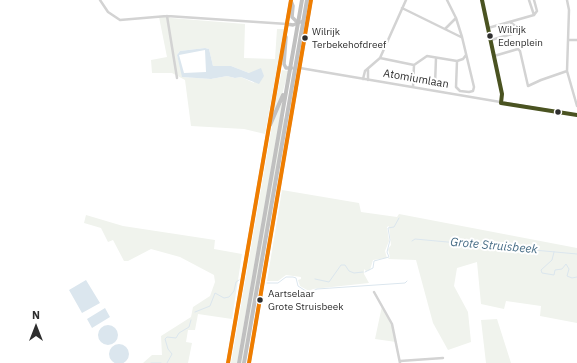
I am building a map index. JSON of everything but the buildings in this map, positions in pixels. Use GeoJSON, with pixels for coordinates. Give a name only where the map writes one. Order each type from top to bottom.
{"type":"FeatureCollection","features":[{"type":"Feature","properties":{"kind":"highway"},"geometry":{"type":"LineString","coordinates":[[270,125],[295,68],[298,23],[302,0]]}},
{"type":"Feature","properties":{"kind":"highway"},"geometry":{"type":"LineString","coordinates":[[244,363],[306,0]]}},
{"type":"Feature","properties":{"kind":"highway"},"geometry":{"type":"LineString","coordinates":[[239,363],[286,91]]}},
{"type":"Feature","properties":{"kind":"main road"},"geometry":{"type":"LineString","coordinates":[[291,0],[293,6],[292,18],[298,23]]}},
{"type":"Feature","properties":{"kind":"main road"},"geometry":{"type":"LineString","coordinates":[[228,363],[291,0]]}},
{"type":"Feature","properties":{"kind":"main road"},"geometry":{"type":"LineString","coordinates":[[249,363],[263,283],[295,68],[311,0]]}},
{"type":"Feature","properties":{"kind":"main road"},"geometry":{"type":"LineString","coordinates":[[287,24],[303,21]]}},
{"type":"Feature","properties":{"kind":"main road"},"geometry":{"type":"LineString","coordinates":[[285,34],[286,43],[283,62],[285,67],[295,68]]}},
{"type":"Feature","properties":{"kind":"street"},"geometry":{"type":"LineString","coordinates":[[100,0],[108,12],[120,20],[167,16],[287,24]]}},
{"type":"Feature","properties":{"kind":"street"},"geometry":{"type":"LineString","coordinates":[[363,79],[365,71],[380,58],[406,0]]}},
{"type":"Feature","properties":{"kind":"street"},"geometry":{"type":"LineString","coordinates":[[447,0],[456,18],[462,37],[474,87],[473,91],[469,92],[457,89],[457,62]]}},
{"type":"Feature","properties":{"kind":"street"},"geometry":{"type":"LineString","coordinates":[[482,0],[502,94],[501,103]]}},
{"type":"Feature","properties":{"kind":"street"},"geometry":{"type":"LineString","coordinates":[[529,0],[534,15]]}},
{"type":"Feature","properties":{"kind":"street"},"geometry":{"type":"LineString","coordinates":[[488,28],[534,15],[537,11],[534,0]]}},
{"type":"Feature","properties":{"kind":"street"},"geometry":{"type":"LineString","coordinates":[[567,0],[569,10],[567,71],[577,106]]}},
{"type":"Feature","properties":{"kind":"street"},"geometry":{"type":"LineString","coordinates":[[402,8],[462,37]]}},
{"type":"Feature","properties":{"kind":"street"},"geometry":{"type":"LineString","coordinates":[[167,16],[177,78]]}},
{"type":"Feature","properties":{"kind":"street"},"geometry":{"type":"LineString","coordinates":[[445,29],[456,18]]}},
{"type":"Feature","properties":{"kind":"street"},"geometry":{"type":"LineString","coordinates":[[491,40],[519,32],[518,28],[510,22]]}},
{"type":"Feature","properties":{"kind":"street"},"geometry":{"type":"LineString","coordinates":[[568,40],[577,40]]}},
{"type":"Feature","properties":{"kind":"street"},"geometry":{"type":"LineString","coordinates":[[494,56],[518,49],[520,51],[528,86],[567,71]]}},
{"type":"Feature","properties":{"kind":"street"},"geometry":{"type":"LineString","coordinates":[[380,58],[414,64],[427,56],[457,62],[463,59],[466,54]]}},
{"type":"Feature","properties":{"kind":"street"},"geometry":{"type":"LineString","coordinates":[[435,85],[436,58]]}},
{"type":"Feature","properties":{"kind":"street"},"geometry":{"type":"LineString","coordinates":[[413,87],[414,64]]}},
{"type":"Feature","properties":{"kind":"street","name":"Atomiumlaan"},"geometry":{"type":"LineString","coordinates":[[295,68],[577,116]]}},
{"type":"Feature","properties":{"kind":"street"},"geometry":{"type":"LineString","coordinates":[[368,69],[368,80]]}},
{"type":"Feature","properties":{"kind":"street"},"geometry":{"type":"LineString","coordinates":[[374,292],[392,324],[400,362],[443,358]]}},
{"type":"Feature","properties":{"kind":"shaded area"},"geometry":{"type":"Polygon","coordinates":[[[167,16],[171,18],[245,24],[244,58],[275,59],[277,29],[284,29],[265,134],[244,129],[191,126],[185,80],[172,73],[152,73],[151,60],[167,57],[159,17],[167,16]],[[205,48],[180,51],[177,55],[183,77],[211,79],[227,76],[235,78],[241,77],[254,83],[249,73],[231,66],[213,66],[209,49],[205,48]]]}},
{"type":"Feature","properties":{"kind":"shaded area"},"geometry":{"type":"Polygon","coordinates":[[[205,48],[209,49],[213,66],[231,66],[249,73],[261,68],[264,76],[259,84],[241,77],[235,78],[227,76],[211,79],[182,77],[177,55],[180,51],[205,48]],[[205,50],[179,55],[184,73],[206,72],[205,50]]]}},
{"type":"Feature","properties":{"kind":"shaded area"},"geometry":{"type":"Polygon","coordinates":[[[282,70],[288,71],[287,76],[281,99],[273,113],[282,70]]]}},
{"type":"Feature","properties":{"kind":"shaded area"},"geometry":{"type":"Polygon","coordinates":[[[283,101],[237,363],[231,363],[273,120],[283,101]]]}},
{"type":"Feature","properties":{"kind":"shaded area"},"geometry":{"type":"Polygon","coordinates":[[[283,118],[285,119],[242,363],[240,363],[283,118]]]}},
{"type":"Feature","properties":{"kind":"shaded area"},"geometry":{"type":"Polygon","coordinates":[[[282,190],[359,203],[361,212],[397,217],[399,214],[577,248],[577,323],[540,316],[541,306],[506,301],[504,309],[481,304],[477,262],[457,268],[454,286],[468,312],[471,342],[448,350],[433,323],[416,260],[388,259],[390,257],[388,249],[391,245],[389,226],[387,227],[389,241],[385,251],[387,258],[373,260],[370,270],[366,271],[364,269],[364,274],[369,283],[313,289],[309,291],[300,286],[298,280],[301,279],[301,277],[286,275],[278,281],[267,281],[282,190]]]}},
{"type":"Feature","properties":{"kind":"shaded area"},"geometry":{"type":"Polygon","coordinates":[[[86,215],[123,226],[215,240],[214,249],[242,254],[232,319],[198,314],[195,330],[188,330],[186,342],[192,343],[188,363],[143,363],[152,355],[162,355],[161,336],[191,317],[193,307],[210,296],[215,282],[214,275],[180,257],[151,249],[128,261],[124,261],[113,240],[108,242],[101,228],[84,223],[86,215]]]}},
{"type":"Feature","properties":{"kind":"shaded area"},"geometry":{"type":"Polygon","coordinates":[[[86,280],[100,303],[82,313],[69,290],[86,280]]]}},
{"type":"Feature","properties":{"kind":"shaded area"},"geometry":{"type":"Polygon","coordinates":[[[382,306],[392,324],[396,342],[375,339],[382,306]]]}},
{"type":"Feature","properties":{"kind":"shaded area"},"geometry":{"type":"Polygon","coordinates":[[[105,308],[110,317],[92,328],[87,319],[105,308]]]}},
{"type":"Feature","properties":{"kind":"shaded area"},"geometry":{"type":"Polygon","coordinates":[[[497,319],[511,363],[486,363],[481,320],[497,319]]]}},
{"type":"Feature","properties":{"kind":"shaded area"},"geometry":{"type":"Polygon","coordinates":[[[108,325],[115,328],[118,335],[115,342],[108,345],[101,342],[98,335],[101,328],[108,325]]]}},
{"type":"Feature","properties":{"kind":"shaded area"},"geometry":{"type":"Polygon","coordinates":[[[119,344],[126,347],[129,354],[126,361],[119,364],[112,361],[109,354],[112,347],[119,344]]]}},
{"type":"Feature","properties":{"kind":"waterway"},"geometry":{"type":"LineString","coordinates":[[365,272],[373,268],[374,261],[389,257],[387,252],[390,240],[388,228],[394,227],[399,218]]}},
{"type":"Feature","properties":{"kind":"waterway","name":"Grote Struisbeek"},"geometry":{"type":"LineString","coordinates":[[412,241],[415,239],[577,254]]}},
{"type":"Feature","properties":{"kind":"waterway"},"geometry":{"type":"LineString","coordinates":[[554,252],[552,260],[541,270],[542,273],[554,275],[555,270],[562,269],[566,264],[569,269],[567,276],[572,278],[577,277]]}},
{"type":"Feature","properties":{"kind":"waterway"},"geometry":{"type":"LineString","coordinates":[[315,279],[329,282],[341,265],[345,265],[349,271],[354,273],[363,272]]}},
{"type":"Feature","properties":{"kind":"waterway","name":"Grote Struisbeek"},"geometry":{"type":"LineString","coordinates":[[267,283],[278,283],[286,277],[293,277],[296,278],[298,286],[309,293],[317,289],[405,283],[407,281]]}},
{"type":"Feature","properties":{"kind":"waterway","name":"Grote Struisbeek"},"geometry":{"type":"LineString","coordinates":[[195,312],[210,306],[215,293],[224,298],[229,297],[234,291],[236,282],[239,280]]}},
{"type":"Feature","properties":{"kind":"waterway","name":"Grote Struisbeek"},"geometry":{"type":"LineString","coordinates":[[167,363],[172,354],[168,349],[165,339],[167,337],[176,338],[179,333],[189,327],[191,320]]}},
{"type":"Feature","properties":{"kind":"waterway","name":"Grote Struisbeek"},"geometry":{"type":"LineString","coordinates":[[151,363],[161,363]]}},
{"type":"Feature","properties":{"kind":"transit line"},"geometry":{"type":"LineString","coordinates":[[228,363],[291,0]]}},
{"type":"Feature","properties":{"kind":"transit line"},"geometry":{"type":"LineString","coordinates":[[249,363],[311,0]]}},
{"type":"Feature","properties":{"kind":"transit line"},"geometry":{"type":"LineString","coordinates":[[482,0],[502,94],[501,103]]}},
{"type":"Feature","properties":{"kind":"transit line"},"geometry":{"type":"LineString","coordinates":[[501,103],[577,115]]}},
{"type":"Feature","properties":{"kind":"place","name":"Wilrijk Edenplein"},"geometry":{"type":"Point","coordinates":[490,36]}},
{"type":"Feature","properties":{"kind":"place","name":"Wilrijk Terbekehofdreef"},"geometry":{"type":"Point","coordinates":[305,38]}},
{"type":"Feature","properties":{"kind":"place","name":"Aartselaar Grote Struisbeek"},"geometry":{"type":"Point","coordinates":[260,300]}}]}
